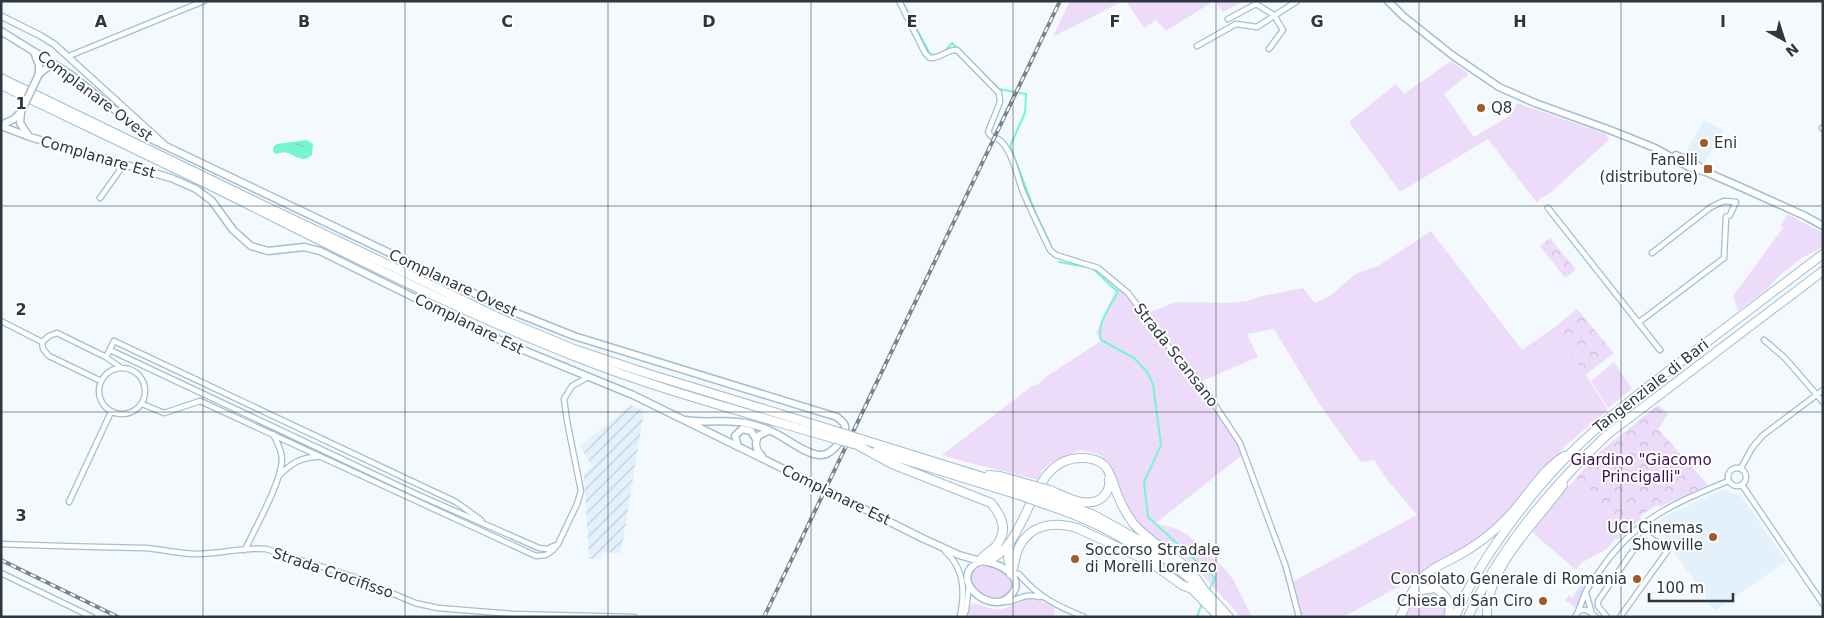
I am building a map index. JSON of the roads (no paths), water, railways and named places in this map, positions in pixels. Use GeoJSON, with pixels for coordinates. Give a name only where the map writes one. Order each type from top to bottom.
{"type":"FeatureCollection","features":[{"type":"Feature","properties":{"kind":"highway"},"geometry":{"type":"LineString","coordinates":[[1,76],[18,86],[495,315],[574,350],[859,443],[1047,497],[1094,515],[1148,545],[1205,591]]}},
{"type":"Feature","properties":{"kind":"highway"},"geometry":{"type":"LineString","coordinates":[[1,85],[207,184],[314,238],[504,327],[576,357],[646,382],[837,435]]}},
{"type":"Feature","properties":{"kind":"highway","name":"Tangenziale di Bari"},"geometry":{"type":"LineString","coordinates":[[1455,617],[1477,575],[1512,521],[1532,496],[1599,426],[1823,254]]}},
{"type":"Feature","properties":{"kind":"highway","name":"Tangenziale di Bari"},"geometry":{"type":"LineString","coordinates":[[1468,617],[1495,568],[1522,527],[1580,461],[1608,434],[1823,271]]}},
{"type":"Feature","properties":{"kind":"highway"},"geometry":{"type":"LineString","coordinates":[[859,443],[980,475],[1000,476],[1025,490],[1047,497],[1079,502],[1093,502],[1101,499],[1107,493],[1110,484],[1109,472]]}},
{"type":"Feature","properties":{"kind":"highway"},"geometry":{"type":"LineString","coordinates":[[859,443],[892,464],[991,503],[1000,513],[1004,524],[1003,534],[996,546],[983,556],[983,561],[999,555],[1010,541],[1044,478],[1054,467],[1070,459],[1087,458],[1096,460],[1104,465],[1109,472],[1121,504],[1135,525],[1186,567],[1229,617]]}},
{"type":"Feature","properties":{"kind":"highway"},"geometry":{"type":"LineString","coordinates":[[1402,613],[1411,593],[1420,580],[1430,571],[1489,535],[1504,521],[1552,464],[1575,450]]}},
{"type":"Feature","properties":{"kind":"highway"},"geometry":{"type":"LineString","coordinates":[[1486,617],[1488,599],[1495,580],[1521,540],[1580,461]]}},
{"type":"Feature","properties":{"kind":"highway"},"geometry":{"type":"LineString","coordinates":[[1047,497],[1132,544],[1167,568],[1194,591],[1219,617]]}},
{"type":"Feature","properties":{"kind":"highway"},"geometry":{"type":"LineString","coordinates":[[1015,574],[1015,565],[1020,546],[1030,533],[1046,525],[1065,524],[1150,562],[1182,585],[1194,591]]}},
{"type":"Feature","properties":{"kind":"highway"},"geometry":{"type":"LineString","coordinates":[[1010,541],[1008,558],[1015,574]]}},
{"type":"Feature","properties":{"kind":"highway"},"geometry":{"type":"LineString","coordinates":[[1402,613],[1414,595],[1421,590],[1435,588],[1446,597],[1449,603],[1450,611],[1448,617]]}},
{"type":"Feature","properties":{"kind":"main road"},"geometry":{"type":"LineString","coordinates":[[1388,1],[1403,16],[1452,55],[1498,87],[1535,103],[1660,150],[1689,167],[1706,172],[1805,216],[1823,226]]}},
{"type":"Feature","properties":{"kind":"main road","name":"Complanare Ovest"},"geometry":{"type":"LineString","coordinates":[[1,31],[56,65],[150,139],[509,310],[592,342],[838,417],[845,426],[845,431],[839,443],[828,454],[822,456],[810,452],[775,433],[739,421],[701,423],[685,420]]}},
{"type":"Feature","properties":{"kind":"main road"},"geometry":{"type":"LineString","coordinates":[[33,50],[38,58],[39,74]]}},
{"type":"Feature","properties":{"kind":"main road"},"geometry":{"type":"LineString","coordinates":[[1,125],[14,119],[20,112],[39,74],[49,66],[56,65]]}},
{"type":"Feature","properties":{"kind":"main road"},"geometry":{"type":"LineString","coordinates":[[20,112],[20,123],[30,137]]}},
{"type":"Feature","properties":{"kind":"main road","name":"Complanare Est"},"geometry":{"type":"LineString","coordinates":[[1,125],[30,137],[171,178],[196,189],[212,201],[233,230],[251,246],[268,251],[295,247],[320,251],[504,342],[633,395],[922,538],[959,555],[983,561]]}},
{"type":"Feature","properties":{"kind":"main road"},"geometry":{"type":"LineString","coordinates":[[738,446],[735,436],[742,429],[751,431],[756,439],[756,449],[766,460]]}},
{"type":"Feature","properties":{"kind":"main road"},"geometry":{"type":"LineString","coordinates":[[756,439],[761,433],[768,431]]}},
{"type":"Feature","properties":{"kind":"main road"},"geometry":{"type":"LineString","coordinates":[[983,561],[995,564],[1015,574],[1016,585],[1014,592],[1006,600],[1000,602],[993,602],[980,597],[968,585],[966,577],[972,564],[983,561]]}},
{"type":"Feature","properties":{"kind":"street"},"geometry":{"type":"LineString","coordinates":[[69,56],[204,1]]}},
{"type":"Feature","properties":{"kind":"street"},"geometry":{"type":"LineString","coordinates":[[899,1],[926,54],[930,58],[957,50],[999,93],[1000,102],[988,132],[991,136]]}},
{"type":"Feature","properties":{"kind":"street"},"geometry":{"type":"LineString","coordinates":[[1197,46],[1236,24],[1257,27],[1297,1]]}},
{"type":"Feature","properties":{"kind":"street"},"geometry":{"type":"LineString","coordinates":[[1228,19],[1256,4],[1274,15],[1283,30],[1270,49]]}},
{"type":"Feature","properties":{"kind":"street"},"geometry":{"type":"LineString","coordinates":[[1,16],[41,36],[69,56],[165,146]]}},
{"type":"Feature","properties":{"kind":"street","name":"Strada Scansano"},"geometry":{"type":"LineString","coordinates":[[998,139],[1003,143],[1008,153],[1023,192],[1050,250],[1056,255],[1098,268],[1128,293],[1200,384],[1234,433],[1240,443],[1286,567],[1299,617]]}},
{"type":"Feature","properties":{"kind":"street"},"geometry":{"type":"LineString","coordinates":[[100,198],[120,170],[115,162]]}},
{"type":"Feature","properties":{"kind":"street"},"geometry":{"type":"LineString","coordinates":[[1638,322],[1724,258],[1726,216],[1730,215],[1736,202],[1724,201],[1711,207],[1652,253]]}},
{"type":"Feature","properties":{"kind":"street"},"geometry":{"type":"LineString","coordinates":[[1548,208],[1660,350]]}},
{"type":"Feature","properties":{"kind":"street"},"geometry":{"type":"LineString","coordinates":[[1,321],[42,342]]}},
{"type":"Feature","properties":{"kind":"street"},"geometry":{"type":"LineString","coordinates":[[42,342],[49,336],[57,334],[106,357],[121,368],[135,372],[144,383],[146,390],[142,404],[131,413],[111,412],[101,401],[99,388],[101,381],[110,372],[121,368]]}},
{"type":"Feature","properties":{"kind":"street"},"geometry":{"type":"LineString","coordinates":[[1764,340],[1785,358],[1823,402]]}},
{"type":"Feature","properties":{"kind":"street"},"geometry":{"type":"LineString","coordinates":[[106,357],[114,341],[456,502],[488,525]]}},
{"type":"Feature","properties":{"kind":"street"},"geometry":{"type":"LineString","coordinates":[[42,342],[43,348],[49,356],[101,381]]}},
{"type":"Feature","properties":{"kind":"street"},"geometry":{"type":"LineString","coordinates":[[110,350],[416,494],[539,548],[547,549],[558,544]]}},
{"type":"Feature","properties":{"kind":"street"},"geometry":{"type":"LineString","coordinates":[[142,404],[164,413],[200,401],[536,556],[546,555],[558,544],[578,504],[581,491],[564,399],[572,386],[588,377]]}},
{"type":"Feature","properties":{"kind":"street"},"geometry":{"type":"LineString","coordinates":[[1741,468],[1752,448],[1762,436],[1823,390]]}},
{"type":"Feature","properties":{"kind":"street"},"geometry":{"type":"LineString","coordinates":[[69,502],[111,412]]}},
{"type":"Feature","properties":{"kind":"street"},"geometry":{"type":"LineString","coordinates":[[244,550],[279,476],[282,459],[279,446],[273,434]]}},
{"type":"Feature","properties":{"kind":"street"},"geometry":{"type":"LineString","coordinates":[[279,476],[287,467],[299,460],[319,457]]}},
{"type":"Feature","properties":{"kind":"street"},"geometry":{"type":"LineString","coordinates":[[1728,481],[1729,471],[1734,468],[1741,468]]}},
{"type":"Feature","properties":{"kind":"street"},"geometry":{"type":"LineString","coordinates":[[1741,468],[1746,476],[1742,485]]}},
{"type":"Feature","properties":{"kind":"street"},"geometry":{"type":"LineString","coordinates":[[1728,481],[1734,486],[1742,485]]}},
{"type":"Feature","properties":{"kind":"street"},"geometry":{"type":"LineString","coordinates":[[1576,614],[1586,592],[1624,540],[1644,523],[1670,507],[1728,481]]}},
{"type":"Feature","properties":{"kind":"street"},"geometry":{"type":"LineString","coordinates":[[1742,485],[1823,604]]}},
{"type":"Feature","properties":{"kind":"street"},"geometry":{"type":"LineString","coordinates":[[1606,617],[1598,606],[1598,601],[1648,532],[1644,523]]}},
{"type":"Feature","properties":{"kind":"street"},"geometry":{"type":"LineString","coordinates":[[1620,617],[1668,550],[1646,535]]}},
{"type":"Feature","properties":{"kind":"street","name":"Strada Crocifisso"},"geometry":{"type":"LineString","coordinates":[[1,544],[146,548],[180,554],[199,554],[254,548],[354,577],[415,603],[438,608],[512,614],[634,617]]}},
{"type":"Feature","properties":{"kind":"street"},"geometry":{"type":"LineString","coordinates":[[940,546],[956,562],[961,576],[964,590],[960,617]]}},
{"type":"Feature","properties":{"kind":"street"},"geometry":{"type":"LineString","coordinates":[[1,573],[92,617]]}},
{"type":"Feature","properties":{"kind":"street"},"geometry":{"type":"LineString","coordinates":[[1015,574],[1042,598]]}},
{"type":"Feature","properties":{"kind":"street"},"geometry":{"type":"LineString","coordinates":[[960,617],[966,610],[968,585]]}},
{"type":"Feature","properties":{"kind":"street"},"geometry":{"type":"LineString","coordinates":[[1586,592],[1586,600],[1594,616]]}},
{"type":"Feature","properties":{"kind":"street"},"geometry":{"type":"LineString","coordinates":[[1000,602],[1007,602],[1026,595],[1042,598],[1084,617]]}},
{"type":"Feature","properties":{"kind":"street"},"geometry":{"type":"LineString","coordinates":[[1576,614],[1585,610],[1594,616]]}},
{"type":"Feature","properties":{"kind":"water"},"geometry":{"type":"Polygon","coordinates":[[[307,140],[313,144],[312,155],[306,159],[285,152],[275,154],[273,151],[274,146],[277,144],[307,140]]]}},
{"type":"Feature","properties":{"kind":"waterway"},"geometry":{"type":"LineString","coordinates":[[902,1],[930,54],[937,55]]}},
{"type":"Feature","properties":{"kind":"waterway"},"geometry":{"type":"LineString","coordinates":[[944,52],[952,43],[958,49]]}},
{"type":"Feature","properties":{"kind":"waterway"},"geometry":{"type":"LineString","coordinates":[[967,57],[999,89],[1026,94],[1025,113],[1010,146],[1036,214],[1051,245]]}},
{"type":"Feature","properties":{"kind":"waterway"},"geometry":{"type":"LineString","coordinates":[[1059,262],[1092,268],[1118,292],[1102,322],[1100,334],[1101,340],[1134,358],[1147,372],[1153,384],[1161,445],[1144,482],[1148,517],[1215,578],[1208,592]]}},
{"type":"Feature","properties":{"kind":"waterway"},"geometry":{"type":"LineString","coordinates":[[1197,617],[1202,603]]}},
{"type":"Feature","properties":{"kind":"railway"},"geometry":{"type":"LineString","coordinates":[[764,617],[1060,1]]}},
{"type":"Feature","properties":{"kind":"railway"},"geometry":{"type":"LineString","coordinates":[[1,560],[118,617]]}},
{"type":"Feature","properties":{"kind":"place","name":"Q8"},"geometry":{"type":"Point","coordinates":[1481,108]}},
{"type":"Feature","properties":{"kind":"place","name":"Eni"},"geometry":{"type":"Point","coordinates":[1704,143]}},
{"type":"Feature","properties":{"kind":"place","name":"Fanelli (distributore)"},"geometry":{"type":"Point","coordinates":[1708,169]}},
{"type":"Feature","properties":{"kind":"place","name":"UCI Cinemas Showville"},"geometry":{"type":"Point","coordinates":[1713,537]}},
{"type":"Feature","properties":{"kind":"place","name":"Soccorso Stradale di Morelli Lorenzo"},"geometry":{"type":"Point","coordinates":[1075,559]}},
{"type":"Feature","properties":{"kind":"place","name":"Consolato Generale di Romania"},"geometry":{"type":"Point","coordinates":[1637,579]}},
{"type":"Feature","properties":{"kind":"place","name":"Chiesa di San Ciro"},"geometry":{"type":"Point","coordinates":[1543,601]}},
{"type":"Feature","properties":{"kind":"park label","name":"Giardino \"Giacomo Princigalli\""},"geometry":{"type":"Point","coordinates":[1641,468]}}]}
